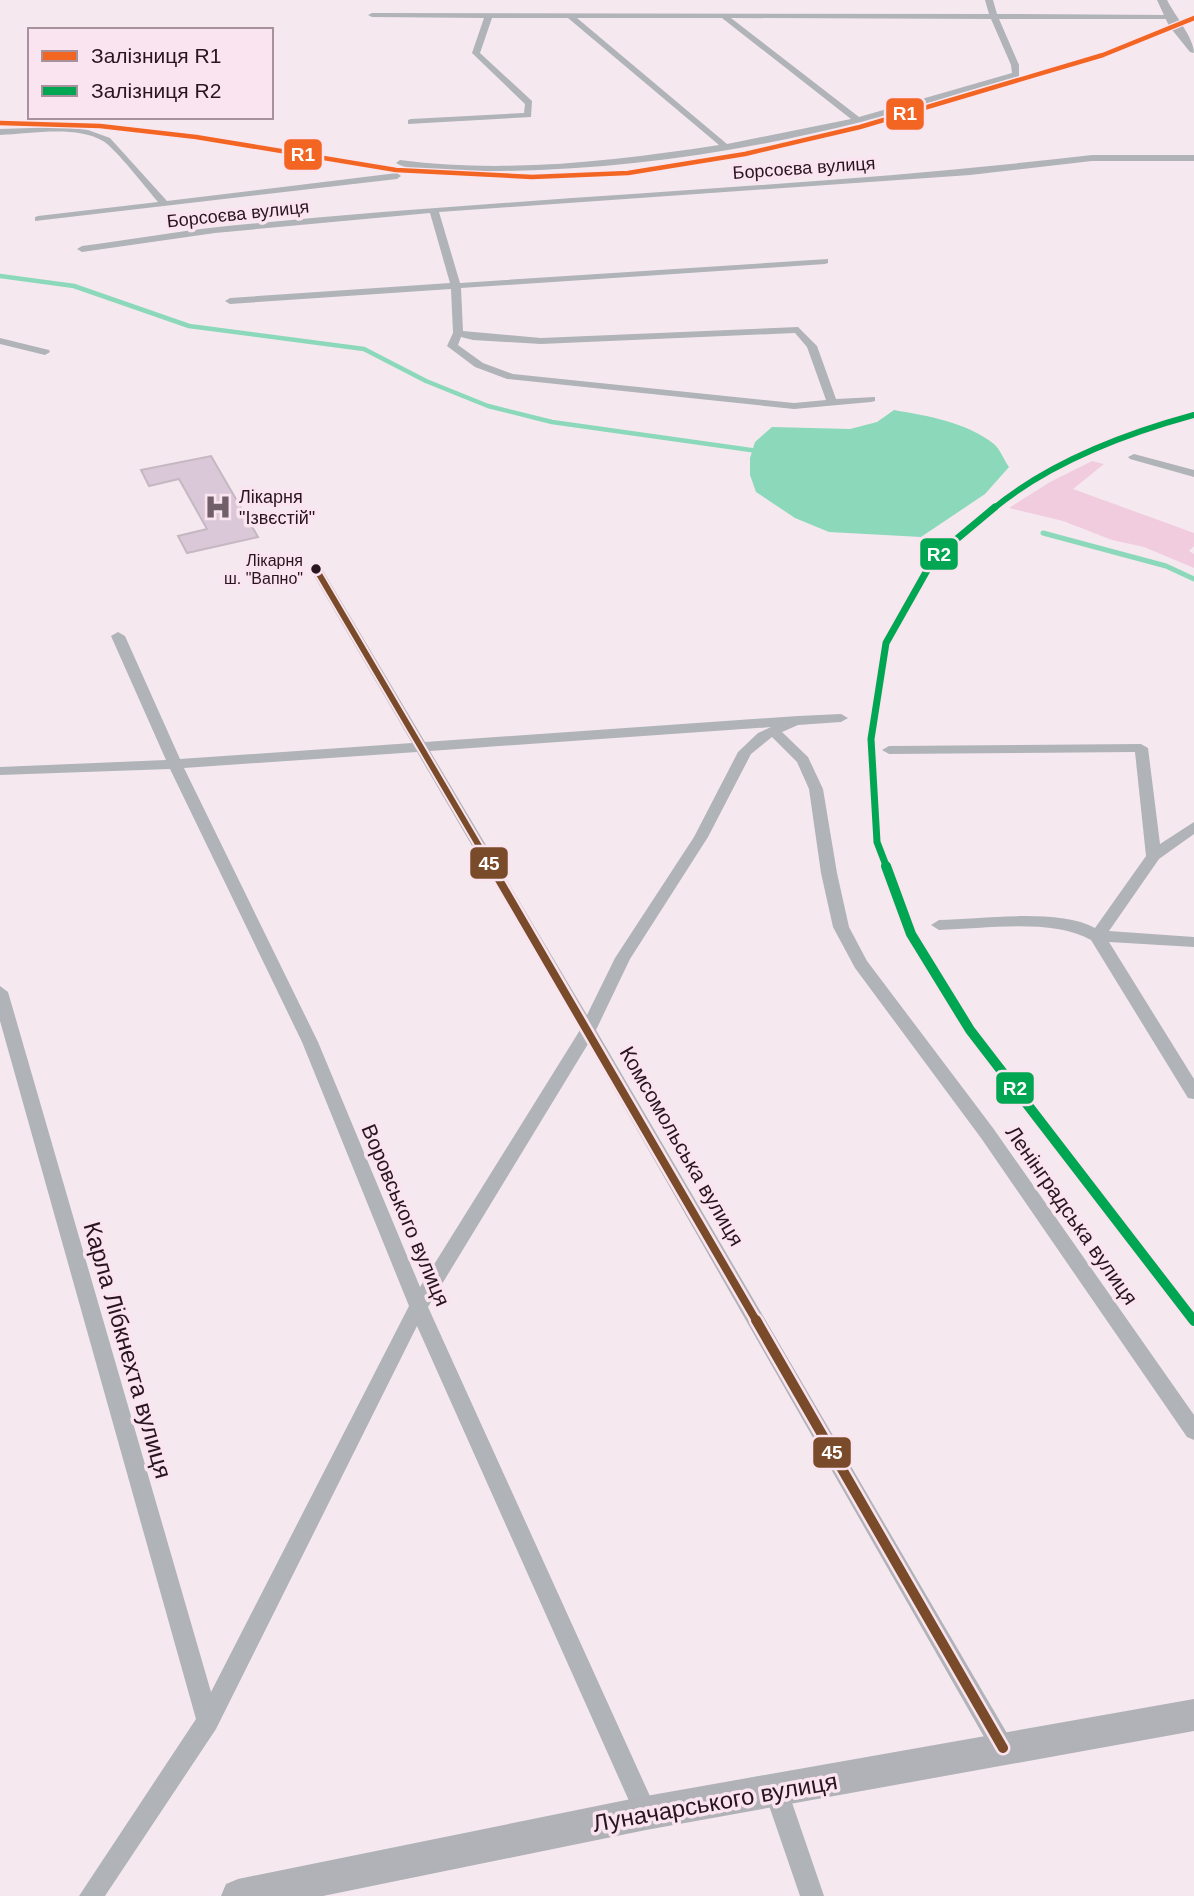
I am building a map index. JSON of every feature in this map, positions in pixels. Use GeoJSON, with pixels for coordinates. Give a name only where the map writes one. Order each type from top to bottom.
{"type":"FeatureCollection","features":[{"type":"Feature","properties":{"kind":"main road"},"geometry":{"type":"LineString","coordinates":[[1162,0],[1193,47]]}},
{"type":"Feature","properties":{"kind":"main road","name":"Луначарського вулиця"},"geometry":{"type":"LineString","coordinates":[[238,1896],[323,1887],[646,1813],[1194,1715]]}},
{"type":"Feature","properties":{"kind":"street"},"geometry":{"type":"LineString","coordinates":[[400,163],[456,169],[524,168],[623,161],[726,147],[858,120],[1016,74],[1015,65],[993,17],[989,0]]}},
{"type":"Feature","properties":{"kind":"street"},"geometry":{"type":"LineString","coordinates":[[372,15],[489,15],[531,12],[571,17],[1171,17]]}},
{"type":"Feature","properties":{"kind":"street"},"geometry":{"type":"LineString","coordinates":[[411,122],[528,115],[529,103],[476,52],[489,15]]}},
{"type":"Feature","properties":{"kind":"street"},"geometry":{"type":"LineString","coordinates":[[571,17],[726,147]]}},
{"type":"Feature","properties":{"kind":"street"},"geometry":{"type":"LineString","coordinates":[[725,17],[858,120]]}},
{"type":"Feature","properties":{"kind":"street"},"geometry":{"type":"LineString","coordinates":[[0,132],[62,130],[88,133],[107,140],[165,204]]}},
{"type":"Feature","properties":{"kind":"street","name":"Борсоєва вулиця"},"geometry":{"type":"LineString","coordinates":[[82,249],[209,215],[435,211],[970,172],[1092,158],[1194,158]]}},
{"type":"Feature","properties":{"kind":"street"},"geometry":{"type":"LineString","coordinates":[[38,219],[165,204],[209,215],[397,176]]}},
{"type":"Feature","properties":{"kind":"street"},"geometry":{"type":"LineString","coordinates":[[435,211],[456,286],[458,333],[452,346],[479,365],[511,377],[782,405],[871,399]]}},
{"type":"Feature","properties":{"kind":"street"},"geometry":{"type":"LineString","coordinates":[[230,301],[825,261]]}},
{"type":"Feature","properties":{"kind":"street"},"geometry":{"type":"LineString","coordinates":[[458,333],[473,337],[541,341],[798,330],[813,346],[832,402]]}},
{"type":"Feature","properties":{"kind":"street"},"geometry":{"type":"LineString","coordinates":[[0,341],[45,352]]}},
{"type":"Feature","properties":{"kind":"street"},"geometry":{"type":"LineString","coordinates":[[1134,457],[1194,474]]}},
{"type":"Feature","properties":{"kind":"street","name":"Комсомольська вулиця"},"geometry":{"type":"LineString","coordinates":[[316,569],[588,1030],[1003,1748]]}},
{"type":"Feature","properties":{"kind":"street","name":"Воровського вулиця"},"geometry":{"type":"LineString","coordinates":[[118,636],[175,764],[310,1042],[418,1306],[646,1813]]}},
{"type":"Feature","properties":{"kind":"street"},"geometry":{"type":"LineString","coordinates":[[0,771],[175,764],[841,718]]}},
{"type":"Feature","properties":{"kind":"street"},"geometry":{"type":"LineString","coordinates":[[91,1896],[208,1721],[418,1306],[588,1030],[623,958],[701,837],[745,752],[763,736],[798,720]]}},
{"type":"Feature","properties":{"kind":"street","name":"Ленінградська вулиця"},"geometry":{"type":"LineString","coordinates":[[773,731],[803,760],[816,789],[841,928],[861,964],[987,1133],[1194,1431]]}},
{"type":"Feature","properties":{"kind":"street"},"geometry":{"type":"LineString","coordinates":[[889,750],[1140,748],[1154,856]]}},
{"type":"Feature","properties":{"kind":"street"},"geometry":{"type":"LineString","coordinates":[[1097,936],[1154,856],[1194,827]]}},
{"type":"Feature","properties":{"kind":"street"},"geometry":{"type":"LineString","coordinates":[[939,925],[1047,922],[1082,928],[1097,936],[1194,942]]}},
{"type":"Feature","properties":{"kind":"street"},"geometry":{"type":"LineString","coordinates":[[1097,936],[1194,1093]]}},
{"type":"Feature","properties":{"kind":"street","name":"Карла Лібкнехта вулиця"},"geometry":{"type":"LineString","coordinates":[[0,992],[208,1721]]}},
{"type":"Feature","properties":{"kind":"street"},"geometry":{"type":"LineString","coordinates":[[776,1791],[812,1896]]}},
{"type":"Feature","properties":{"kind":"shaded area"},"geometry":{"type":"Polygon","coordinates":[[[894,410],[946,421],[971,430],[994,444],[1009,467],[985,494],[921,537],[829,532],[795,518],[756,492],[750,475],[750,458],[755,442],[772,427],[850,429],[877,422],[894,410]]]}},
{"type":"Feature","properties":{"kind":"shaded area"},"geometry":{"type":"Polygon","coordinates":[[[1092,461],[1104,464],[1073,489],[1194,533],[1194,546],[1189,551],[1194,554],[1194,568],[1144,547],[1112,540],[1063,521],[1009,508],[1050,482],[1092,461]]]}},
{"type":"Feature","properties":{"kind":"building","name":"Лікарня \"Ізвєстій\""},"geometry":{"type":"Polygon","coordinates":[[[211,456],[258,537],[187,553],[178,536],[207,529],[179,479],[149,486],[141,470],[211,456]]]}},
{"type":"Feature","properties":{"kind":"waterway"},"geometry":{"type":"LineString","coordinates":[[0,276],[74,286],[189,326],[364,349],[426,381],[488,406],[552,422],[758,451]]}},
{"type":"Feature","properties":{"kind":"waterway"},"geometry":{"type":"LineString","coordinates":[[1043,533],[1166,566],[1194,579]]}},
{"type":"Feature","properties":{"kind":"rail line","name":"R1"},"geometry":{"type":"LineString","coordinates":[[0,123],[100,126],[196,137],[396,170],[532,177],[628,173],[745,154],[860,127],[1103,55],[1194,18]]}},
{"type":"Feature","properties":{"kind":"rail line","name":"R2"},"geometry":{"type":"LineString","coordinates":[[1194,415],[1096,448],[1015,491],[934,558],[886,643],[871,739],[877,842],[911,934],[970,1030],[1194,1321]]}},
{"type":"Feature","properties":{"kind":"transit line","name":"45"},"geometry":{"type":"LineString","coordinates":[[316,569],[588,1030],[1003,1748]]}},
{"type":"Feature","properties":{"kind":"place","name":"Лікарня \"Ізвєстій\""},"geometry":{"type":"Point","coordinates":[218,507]}},
{"type":"Feature","properties":{"kind":"place","name":"Лікарня ш. \"Вапно\""},"geometry":{"type":"Point","coordinates":[316,569]}}]}
